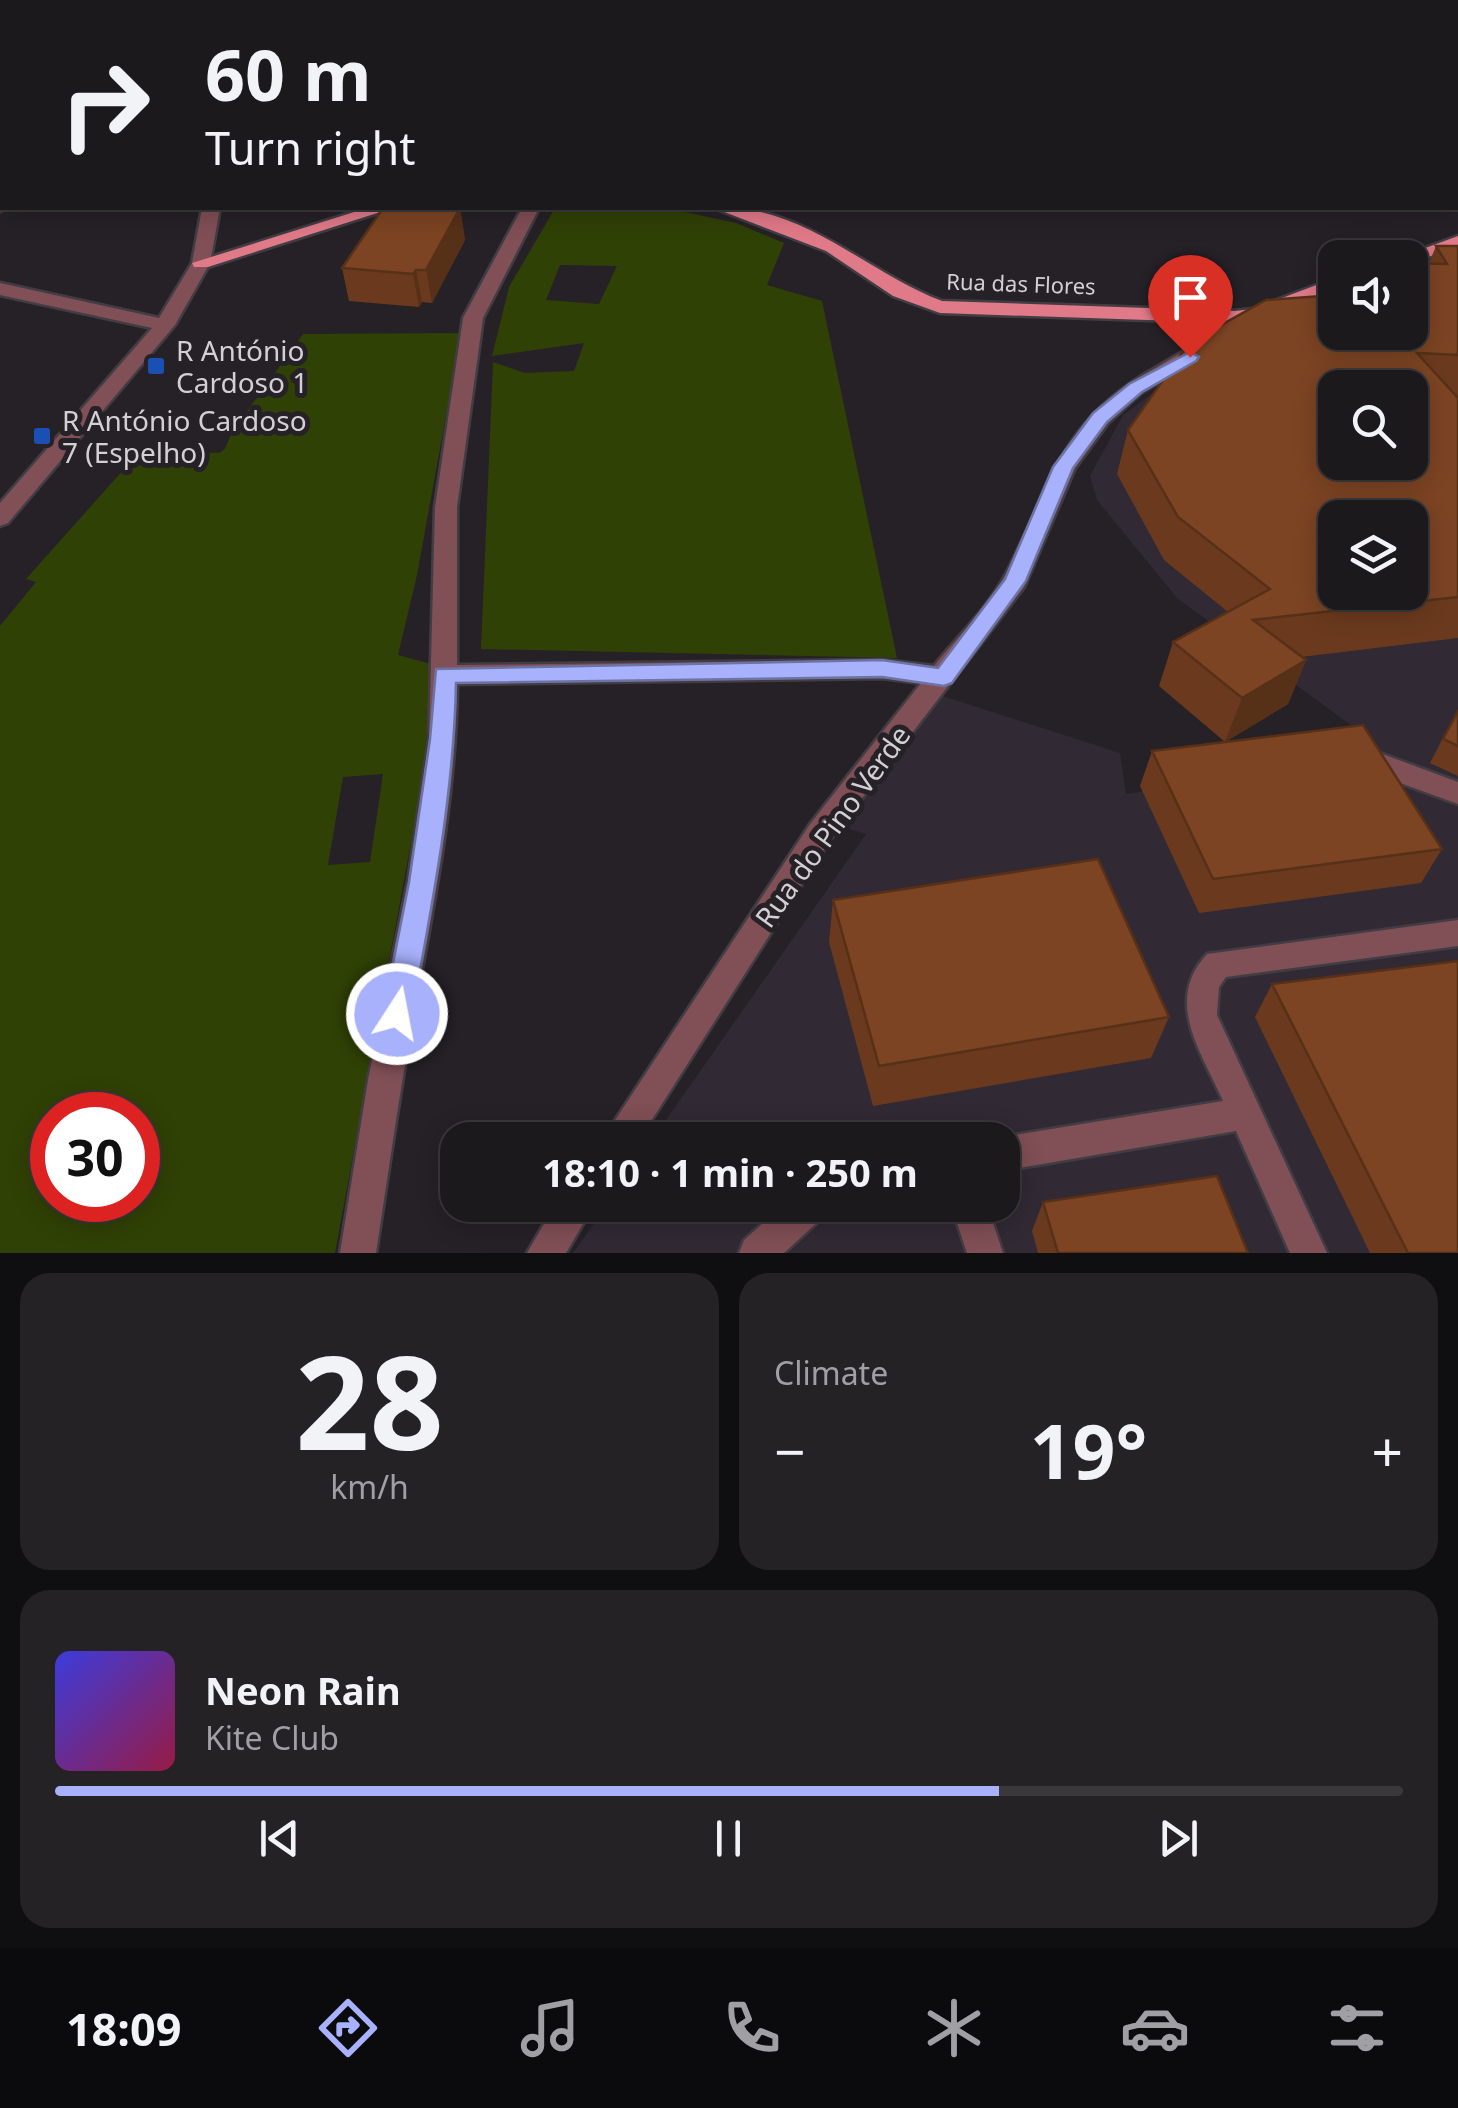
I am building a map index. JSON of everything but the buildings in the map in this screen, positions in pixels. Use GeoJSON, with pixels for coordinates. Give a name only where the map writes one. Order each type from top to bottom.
{"type":"FeatureCollection","features":[{"type":"Feature","properties":{"kind":"main road"},"geometry":{"type":"LineString","coordinates":[[201,263],[377,210]]}},
{"type":"Feature","properties":{"kind":"main road","name":"Rua das Flores"},"geometry":{"type":"LineString","coordinates":[[731,210],[832,247],[887,285],[940,306],[1204,317],[1258,314],[1318,291]]}},
{"type":"Feature","properties":{"kind":"main road"},"geometry":{"type":"LineString","coordinates":[[1428,251],[1458,240]]}},
{"type":"Feature","properties":{"kind":"street"},"geometry":{"type":"LineString","coordinates":[[0,518],[164,325],[201,263],[212,210]]}},
{"type":"Feature","properties":{"kind":"street"},"geometry":{"type":"LineString","coordinates":[[358,1253],[384,1080],[423,882],[443,739],[446,507],[473,318],[529,210]]}},
{"type":"Feature","properties":{"kind":"street"},"geometry":{"type":"LineString","coordinates":[[0,289],[164,325]]}},
{"type":"Feature","properties":{"kind":"street","name":"Rua do Pino Verde"},"geometry":{"type":"LineString","coordinates":[[630,1122],[820,832],[1015,581],[1064,467],[1100,418],[1135,388],[1258,314]]}},
{"type":"Feature","properties":{"kind":"street"},"geometry":{"type":"LineString","coordinates":[[444,675],[882,669],[944,677]]}},
{"type":"Feature","properties":{"kind":"street"},"geometry":{"type":"LineString","coordinates":[[1377,763],[1458,794]]}},
{"type":"Feature","properties":{"kind":"street"},"geometry":{"type":"LineString","coordinates":[[1309,1253],[1201,1016],[1199,994],[1206,977],[1218,964],[1458,933]]}},
{"type":"Feature","properties":{"kind":"street"},"geometry":{"type":"LineString","coordinates":[[1020,1151],[1248,1114]]}},
{"type":"Feature","properties":{"kind":"street"},"geometry":{"type":"LineString","coordinates":[[545,1253],[565,1222]]}},
{"type":"Feature","properties":{"kind":"street"},"geometry":{"type":"LineString","coordinates":[[762,1251],[792,1222]]}},
{"type":"Feature","properties":{"kind":"street"},"geometry":{"type":"LineString","coordinates":[[975,1222],[985,1253]]}},
{"type":"Feature","properties":{"kind":"shaded area"},"geometry":{"type":"Polygon","coordinates":[[[1458,256],[1458,1253],[573,1253],[595,1222],[1020,1222],[1020,1122],[665,1122],[866,834],[839,826],[943,696],[1120,753],[1126,794],[1375,755],[1359,731],[1177,598],[1097,500],[1090,476],[1123,415],[1183,371],[1318,336],[1318,350],[1428,350],[1428,304],[1458,256]]]}},
{"type":"Feature","properties":{"kind":"green space"},"geometry":{"type":"Polygon","coordinates":[[[554,210],[675,210],[736,223],[784,243],[767,285],[822,301],[897,658],[481,649],[493,362],[525,373],[574,371],[584,343],[492,356],[509,287],[554,210]],[[560,265],[546,300],[599,304],[617,266],[560,265]]]}},
{"type":"Feature","properties":{"kind":"green space"},"geometry":{"type":"Polygon","coordinates":[[[461,333],[417,575],[398,655],[431,664],[433,671],[422,783],[335,1253],[0,1253],[0,626],[36,582],[26,579],[141,450],[219,453],[303,334],[461,333]],[[383,774],[343,777],[328,865],[370,862],[383,774]]]}},
{"type":"Feature","properties":{"kind":"place","name":"R António Cardoso 1"},"geometry":{"type":"Point","coordinates":[156,366]}},
{"type":"Feature","properties":{"kind":"place","name":"R António Cardoso 7 (Espelho)"},"geometry":{"type":"Point","coordinates":[42,436]}},
{"type":"Feature","properties":{"kind":"route"},"geometry":{"type":"LineString","coordinates":[[397,1014],[423,882],[443,739],[444,675],[882,669],[944,677],[1015,581],[1064,467],[1100,418],[1135,388],[1190,357]]}}]}
